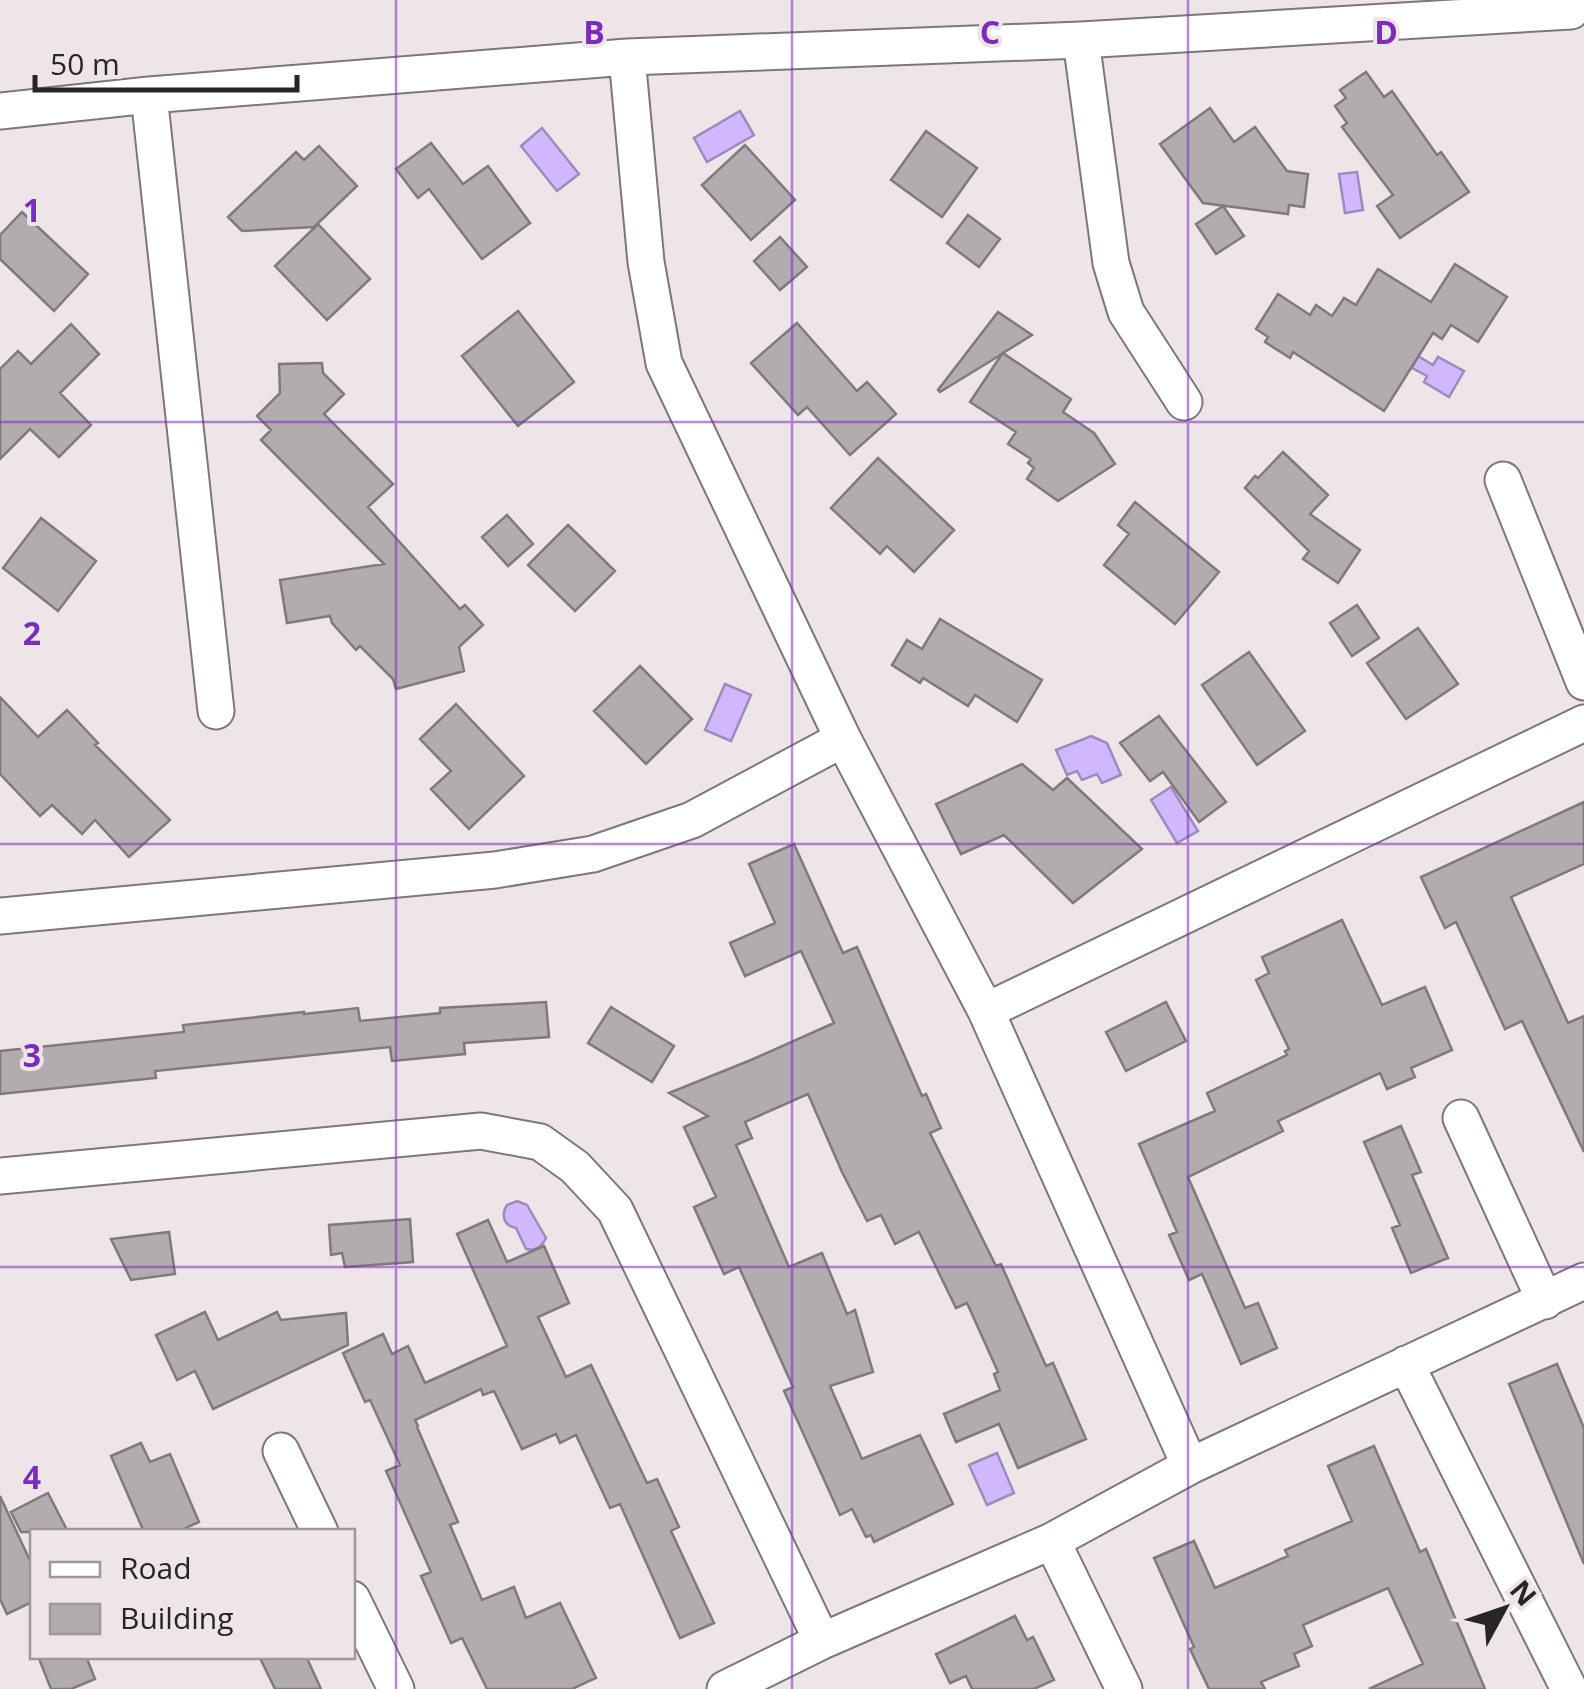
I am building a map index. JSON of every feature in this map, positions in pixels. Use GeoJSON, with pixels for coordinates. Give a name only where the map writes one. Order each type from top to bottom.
{"type":"FeatureCollection","features":[{"type":"Feature","properties":{"kind":"street"},"geometry":{"type":"LineString","coordinates":[[0,110],[627,56],[1081,40],[1571,11]]}},
{"type":"Feature","properties":{"kind":"street"},"geometry":{"type":"LineString","coordinates":[[1081,40],[1111,263],[1126,312],[1184,402]]}},
{"type":"Feature","properties":{"kind":"street"},"geometry":{"type":"LineString","coordinates":[[627,56],[646,262],[664,363],[843,738],[986,1011],[1190,1466]]}},
{"type":"Feature","properties":{"kind":"street"},"geometry":{"type":"LineString","coordinates":[[149,95],[216,711]]}},
{"type":"Feature","properties":{"kind":"street"},"geometry":{"type":"LineString","coordinates":[[1503,480],[1584,682]]}},
{"type":"Feature","properties":{"kind":"street"},"geometry":{"type":"LineString","coordinates":[[986,1011],[1584,723]]}},
{"type":"Feature","properties":{"kind":"street"},"geometry":{"type":"LineString","coordinates":[[0,916],[496,870],[593,854],[692,820],[843,738]]}},
{"type":"Feature","properties":{"kind":"street"},"geometry":{"type":"LineString","coordinates":[[1461,1118],[1545,1300]]}},
{"type":"Feature","properties":{"kind":"street"},"geometry":{"type":"LineString","coordinates":[[0,1176],[481,1131],[540,1142],[575,1167],[614,1210],[822,1640]]}},
{"type":"Feature","properties":{"kind":"street"},"geometry":{"type":"LineString","coordinates":[[724,1689],[822,1640],[1052,1541],[1190,1466],[1584,1281]]}},
{"type":"Feature","properties":{"kind":"street"},"geometry":{"type":"LineString","coordinates":[[1406,1364],[1569,1689]]}},
{"type":"Feature","properties":{"kind":"street"},"geometry":{"type":"LineString","coordinates":[[281,1451],[319,1529]]}},
{"type":"Feature","properties":{"kind":"street"},"geometry":{"type":"LineString","coordinates":[[1052,1541],[1124,1689]]}},
{"type":"Feature","properties":{"kind":"street"},"geometry":{"type":"LineString","coordinates":[[355,1604],[396,1689]]}},
{"type":"Feature","properties":{"kind":"shaded area"},"geometry":{"type":"Polygon","coordinates":[[[740,111],[754,135],[707,162],[694,138],[740,111]]]}},
{"type":"Feature","properties":{"kind":"shaded area"},"geometry":{"type":"Polygon","coordinates":[[[542,128],[579,174],[557,191],[521,146],[542,128]]]}},
{"type":"Feature","properties":{"kind":"shaded area"},"geometry":{"type":"Polygon","coordinates":[[[1357,172],[1363,210],[1345,213],[1339,174],[1357,172]]]}},
{"type":"Feature","properties":{"kind":"shaded area"},"geometry":{"type":"Polygon","coordinates":[[[1418,356],[1433,365],[1438,357],[1464,371],[1449,397],[1424,382],[1427,376],[1412,368],[1418,356]]]}},
{"type":"Feature","properties":{"kind":"shaded area"},"geometry":{"type":"Polygon","coordinates":[[[725,684],[751,695],[731,741],[705,730],[725,684]]]}},
{"type":"Feature","properties":{"kind":"shaded area"},"geometry":{"type":"Polygon","coordinates":[[[1091,736],[1107,743],[1121,775],[1102,783],[1097,774],[1082,780],[1077,771],[1067,775],[1056,750],[1091,736]]]}},
{"type":"Feature","properties":{"kind":"shaded area"},"geometry":{"type":"Polygon","coordinates":[[[1171,787],[1198,831],[1177,843],[1151,800],[1171,787]]]}},
{"type":"Feature","properties":{"kind":"shaded area"},"geometry":{"type":"Polygon","coordinates":[[[517,1201],[527,1205],[546,1238],[536,1249],[526,1249],[516,1228],[504,1219],[507,1205],[517,1201]]]}},
{"type":"Feature","properties":{"kind":"shaded area"},"geometry":{"type":"Polygon","coordinates":[[[997,1453],[1014,1493],[987,1505],[969,1465],[997,1453]]]}},
{"type":"Feature","properties":{"kind":"building"},"geometry":{"type":"Polygon","coordinates":[[[1366,72],[1384,97],[1392,91],[1437,155],[1441,152],[1469,192],[1400,238],[1377,206],[1393,195],[1342,127],[1347,123],[1335,106],[1346,98],[1340,90],[1366,72]]]}},
{"type":"Feature","properties":{"kind":"building"},"geometry":{"type":"Polygon","coordinates":[[[1210,108],[1234,142],[1255,127],[1287,171],[1308,174],[1304,207],[1289,205],[1288,214],[1203,203],[1160,144],[1210,108]]]}},
{"type":"Feature","properties":{"kind":"building"},"geometry":{"type":"Polygon","coordinates":[[[926,131],[977,168],[942,217],[891,180],[926,131]]]}},
{"type":"Feature","properties":{"kind":"building"},"geometry":{"type":"Polygon","coordinates":[[[431,143],[463,184],[488,166],[530,223],[482,259],[429,189],[418,198],[396,169],[431,143]]]}},
{"type":"Feature","properties":{"kind":"building"},"geometry":{"type":"Polygon","coordinates":[[[745,145],[795,200],[751,240],[702,185],[745,145]]]}},
{"type":"Feature","properties":{"kind":"building"},"geometry":{"type":"Polygon","coordinates":[[[319,146],[357,186],[314,227],[242,231],[228,217],[296,152],[304,160],[319,146]]]}},
{"type":"Feature","properties":{"kind":"building"},"geometry":{"type":"Polygon","coordinates":[[[1223,206],[1244,236],[1216,254],[1196,224],[1223,206]]]}},
{"type":"Feature","properties":{"kind":"building"},"geometry":{"type":"Polygon","coordinates":[[[22,212],[88,274],[54,311],[0,259],[0,235],[22,212]]]}},
{"type":"Feature","properties":{"kind":"building"},"geometry":{"type":"Polygon","coordinates":[[[968,215],[1000,239],[979,267],[947,243],[968,215]]]}},
{"type":"Feature","properties":{"kind":"building"},"geometry":{"type":"Polygon","coordinates":[[[318,224],[370,279],[327,320],[275,266],[318,224]]]}},
{"type":"Feature","properties":{"kind":"building"},"geometry":{"type":"Polygon","coordinates":[[[780,237],[807,267],[780,290],[754,261],[780,237]]]}},
{"type":"Feature","properties":{"kind":"building"},"geometry":{"type":"Polygon","coordinates":[[[1455,264],[1507,297],[1478,342],[1451,325],[1442,339],[1433,333],[1384,411],[1293,352],[1290,358],[1265,342],[1268,337],[1256,329],[1278,294],[1310,315],[1316,305],[1332,316],[1344,298],[1356,305],[1378,269],[1431,302],[1455,264]]]}},
{"type":"Feature","properties":{"kind":"building"},"geometry":{"type":"Polygon","coordinates":[[[518,311],[574,382],[518,426],[462,356],[518,311]]]}},
{"type":"Feature","properties":{"kind":"building"},"geometry":{"type":"Polygon","coordinates":[[[998,312],[1032,335],[1003,353],[1071,399],[1063,412],[1094,433],[1115,464],[1058,501],[1027,479],[1034,468],[1028,463],[1031,459],[1008,444],[1016,432],[970,402],[1002,354],[938,390],[998,312]]]}},
{"type":"Feature","properties":{"kind":"building"},"geometry":{"type":"Polygon","coordinates":[[[797,323],[857,391],[867,382],[896,414],[850,455],[807,407],[798,415],[751,363],[797,323]]]}},
{"type":"Feature","properties":{"kind":"building"},"geometry":{"type":"Polygon","coordinates":[[[71,324],[99,354],[60,393],[91,425],[59,457],[30,429],[0,459],[0,369],[18,351],[31,364],[71,324]]]}},
{"type":"Feature","properties":{"kind":"building"},"geometry":{"type":"Polygon","coordinates":[[[322,363],[323,373],[344,394],[324,414],[393,484],[368,507],[460,609],[465,605],[483,625],[459,647],[464,671],[396,689],[393,679],[360,646],[356,650],[330,616],[287,623],[280,580],[384,564],[261,440],[271,430],[257,416],[280,393],[279,364],[322,363]]]}},
{"type":"Feature","properties":{"kind":"building"},"geometry":{"type":"Polygon","coordinates":[[[1283,452],[1328,495],[1310,514],[1360,550],[1338,583],[1303,559],[1309,551],[1245,488],[1283,452]]]}},
{"type":"Feature","properties":{"kind":"building"},"geometry":{"type":"Polygon","coordinates":[[[878,458],[954,530],[914,572],[887,546],[880,554],[831,508],[878,458]]]}},
{"type":"Feature","properties":{"kind":"building"},"geometry":{"type":"Polygon","coordinates":[[[1135,502],[1219,572],[1175,624],[1104,565],[1129,534],[1118,525],[1135,502]]]}},
{"type":"Feature","properties":{"kind":"building"},"geometry":{"type":"Polygon","coordinates":[[[507,515],[533,544],[508,566],[482,537],[507,515]]]}},
{"type":"Feature","properties":{"kind":"building"},"geometry":{"type":"Polygon","coordinates":[[[41,518],[96,561],[58,611],[3,568],[41,518]]]}},
{"type":"Feature","properties":{"kind":"building"},"geometry":{"type":"Polygon","coordinates":[[[568,525],[615,571],[575,611],[528,565],[568,525]]]}},
{"type":"Feature","properties":{"kind":"building"},"geometry":{"type":"Polygon","coordinates":[[[1357,605],[1379,638],[1352,656],[1330,623],[1357,605]]]}},
{"type":"Feature","properties":{"kind":"building"},"geometry":{"type":"Polygon","coordinates":[[[940,619],[1042,680],[1017,722],[975,695],[968,706],[923,678],[920,683],[892,665],[907,640],[922,649],[940,619]]]}},
{"type":"Feature","properties":{"kind":"building"},"geometry":{"type":"Polygon","coordinates":[[[1418,628],[1458,684],[1406,719],[1367,663],[1418,628]]]}},
{"type":"Feature","properties":{"kind":"building"},"geometry":{"type":"Polygon","coordinates":[[[1249,652],[1305,731],[1257,765],[1202,685],[1249,652]]]}},
{"type":"Feature","properties":{"kind":"building"},"geometry":{"type":"Polygon","coordinates":[[[640,666],[692,719],[646,764],[594,711],[640,666]]]}},
{"type":"Feature","properties":{"kind":"building"},"geometry":{"type":"Polygon","coordinates":[[[0,697],[38,737],[67,710],[98,743],[95,745],[170,820],[129,857],[95,820],[82,834],[52,805],[40,816],[0,774],[0,697]]]}},
{"type":"Feature","properties":{"kind":"building"},"geometry":{"type":"Polygon","coordinates":[[[456,704],[524,776],[469,829],[431,789],[451,771],[420,739],[456,704]]]}},
{"type":"Feature","properties":{"kind":"building"},"geometry":{"type":"Polygon","coordinates":[[[1159,716],[1226,802],[1199,822],[1163,772],[1150,781],[1120,743],[1159,716]]]}},
{"type":"Feature","properties":{"kind":"building"},"geometry":{"type":"Polygon","coordinates":[[[1022,764],[1053,790],[1067,778],[1142,849],[1073,903],[1004,835],[961,854],[936,804],[1022,764]]]}},
{"type":"Feature","properties":{"kind":"building"},"geometry":{"type":"Polygon","coordinates":[[[1584,802],[1584,864],[1511,897],[1568,1023],[1584,1016],[1584,1152],[1522,1021],[1505,1029],[1456,922],[1445,928],[1421,877],[1584,802]]]}},
{"type":"Feature","properties":{"kind":"building"},"geometry":{"type":"Polygon","coordinates":[[[794,844],[843,953],[857,947],[922,1096],[926,1094],[941,1128],[930,1133],[996,1266],[1001,1264],[1046,1366],[1053,1363],[1086,1439],[1018,1468],[999,1424],[956,1442],[944,1414],[1000,1390],[994,1374],[998,1372],[967,1303],[956,1308],[919,1232],[895,1244],[881,1215],[867,1221],[808,1094],[745,1122],[752,1138],[736,1145],[789,1267],[822,1253],[847,1314],[855,1310],[873,1372],[830,1386],[862,1459],[920,1435],[953,1504],[874,1542],[871,1535],[866,1537],[852,1509],[840,1515],[784,1391],[793,1387],[739,1267],[724,1274],[694,1207],[716,1197],[684,1127],[708,1116],[669,1093],[834,1023],[801,951],[745,976],[730,943],[775,923],[749,864],[794,844]]]}},
{"type":"Feature","properties":{"kind":"building"},"geometry":{"type":"Polygon","coordinates":[[[1342,920],[1382,1005],[1425,987],[1452,1050],[1411,1068],[1415,1077],[1387,1089],[1380,1073],[1278,1121],[1283,1131],[1188,1177],[1245,1308],[1258,1303],[1277,1348],[1241,1364],[1202,1274],[1189,1280],[1169,1235],[1177,1232],[1139,1144],[1215,1111],[1207,1093],[1287,1055],[1285,1051],[1289,1049],[1256,980],[1269,973],[1262,957],[1342,920]]]}},
{"type":"Feature","properties":{"kind":"building"},"geometry":{"type":"Polygon","coordinates":[[[546,1002],[549,1037],[464,1043],[465,1054],[392,1061],[390,1047],[155,1071],[156,1078],[0,1094],[0,1051],[184,1032],[183,1025],[304,1012],[358,1008],[360,1021],[440,1013],[440,1008],[546,1002]]]}},
{"type":"Feature","properties":{"kind":"building"},"geometry":{"type":"Polygon","coordinates":[[[1166,1002],[1186,1041],[1126,1071],[1106,1032],[1166,1002]]]}},
{"type":"Feature","properties":{"kind":"building"},"geometry":{"type":"Polygon","coordinates":[[[611,1007],[674,1046],[652,1082],[588,1043],[611,1007]]]}},
{"type":"Feature","properties":{"kind":"building"},"geometry":{"type":"Polygon","coordinates":[[[1401,1126],[1421,1172],[1412,1175],[1448,1258],[1411,1273],[1392,1228],[1400,1225],[1364,1142],[1401,1126]]]}},
{"type":"Feature","properties":{"kind":"building"},"geometry":{"type":"Polygon","coordinates":[[[410,1219],[413,1262],[345,1267],[342,1253],[331,1255],[329,1225],[410,1219]]]}},
{"type":"Feature","properties":{"kind":"building"},"geometry":{"type":"Polygon","coordinates":[[[488,1220],[507,1262],[544,1246],[569,1303],[538,1317],[566,1377],[591,1365],[647,1483],[657,1479],[679,1527],[671,1531],[714,1623],[680,1638],[620,1504],[610,1508],[576,1435],[560,1443],[556,1434],[522,1449],[494,1391],[483,1395],[481,1389],[415,1420],[458,1522],[450,1525],[482,1600],[514,1587],[526,1618],[560,1603],[596,1678],[572,1689],[487,1689],[462,1638],[451,1643],[421,1576],[431,1572],[386,1471],[400,1465],[343,1353],[383,1334],[392,1354],[408,1346],[425,1383],[507,1346],[457,1234],[488,1220]]]}},
{"type":"Feature","properties":{"kind":"building"},"geometry":{"type":"Polygon","coordinates":[[[169,1232],[175,1274],[131,1280],[111,1239],[169,1232]]]}},
{"type":"Feature","properties":{"kind":"building"},"geometry":{"type":"Polygon","coordinates":[[[205,1312],[218,1340],[277,1312],[281,1320],[346,1313],[348,1345],[213,1409],[195,1371],[177,1380],[156,1335],[205,1312]]]}},
{"type":"Feature","properties":{"kind":"building"},"geometry":{"type":"Polygon","coordinates":[[[1557,1364],[1584,1428],[1584,1564],[1509,1384],[1557,1364]]]}},
{"type":"Feature","properties":{"kind":"building"},"geometry":{"type":"Polygon","coordinates":[[[141,1443],[150,1462],[170,1454],[199,1522],[184,1529],[143,1529],[111,1456],[141,1443]]]}},
{"type":"Feature","properties":{"kind":"building"},"geometry":{"type":"Polygon","coordinates":[[[1374,1446],[1420,1552],[1426,1549],[1485,1689],[1369,1689],[1423,1664],[1388,1588],[1303,1625],[1312,1646],[1294,1654],[1299,1666],[1261,1682],[1265,1689],[1209,1689],[1154,1558],[1194,1541],[1215,1588],[1288,1556],[1285,1550],[1352,1521],[1328,1466],[1374,1446]]]}},
{"type":"Feature","properties":{"kind":"building"},"geometry":{"type":"Polygon","coordinates":[[[48,1493],[66,1529],[21,1532],[11,1512],[48,1493]]]}},
{"type":"Feature","properties":{"kind":"building"},"geometry":{"type":"Polygon","coordinates":[[[0,1496],[30,1561],[30,1603],[7,1614],[0,1599],[0,1496]]]}},
{"type":"Feature","properties":{"kind":"building"},"geometry":{"type":"Polygon","coordinates":[[[1015,1616],[1027,1640],[1033,1637],[1054,1680],[1034,1689],[972,1689],[966,1676],[950,1683],[936,1654],[1015,1616]]]}},
{"type":"Feature","properties":{"kind":"building"},"geometry":{"type":"Polygon","coordinates":[[[39,1659],[87,1659],[95,1679],[71,1689],[51,1689],[39,1659]]]}},
{"type":"Feature","properties":{"kind":"building"},"geometry":{"type":"Polygon","coordinates":[[[260,1659],[307,1659],[321,1689],[275,1689],[260,1659]]]}}]}
